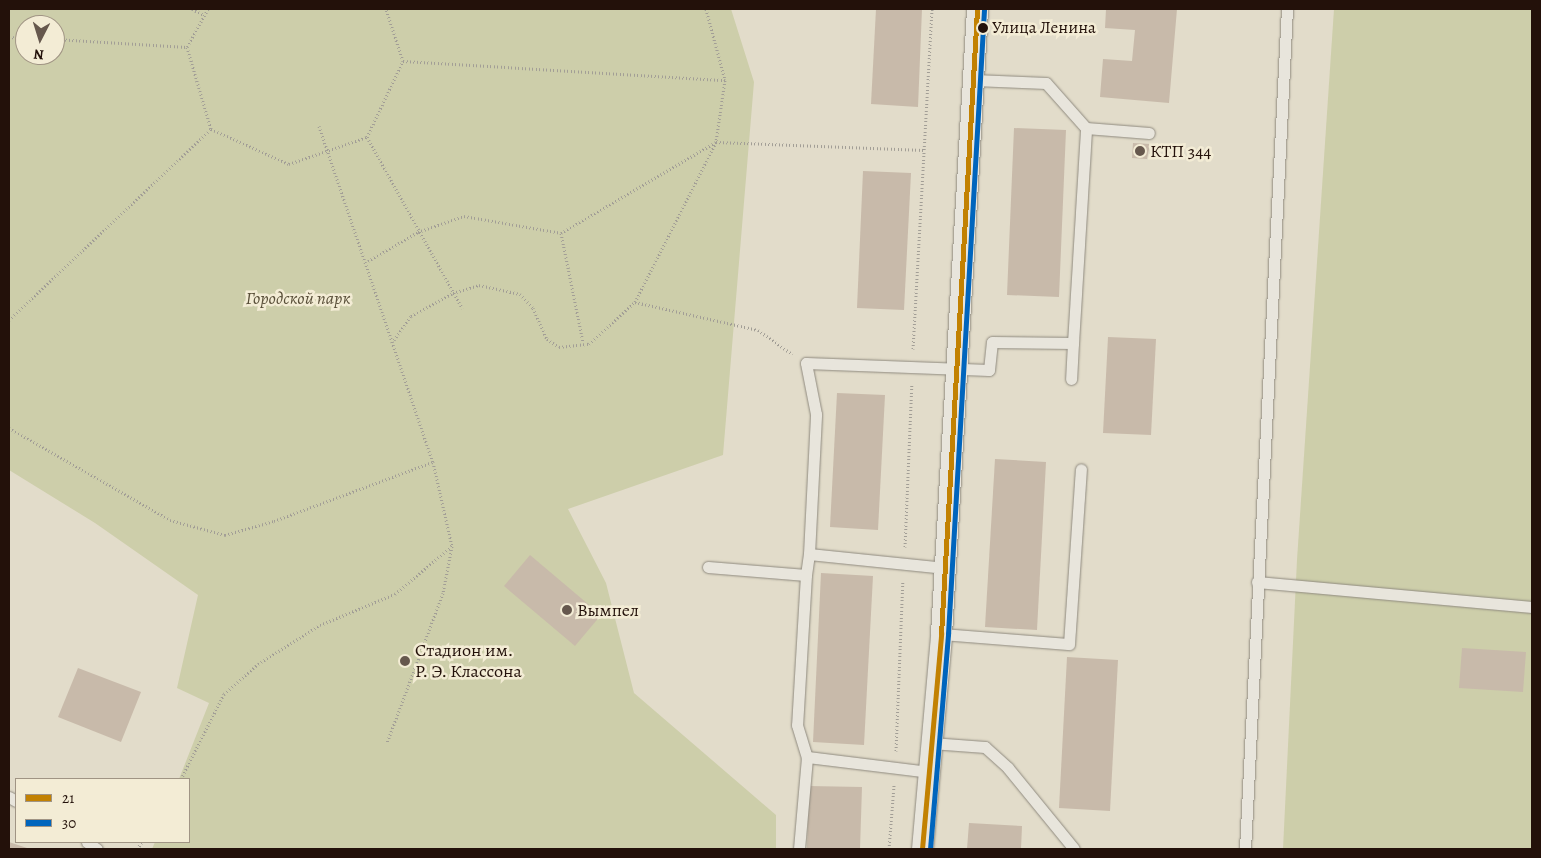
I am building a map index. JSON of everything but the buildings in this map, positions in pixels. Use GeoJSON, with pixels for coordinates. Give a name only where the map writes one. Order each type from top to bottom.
{"type":"FeatureCollection","features":[{"type":"Feature","properties":{"kind":"street"},"geometry":{"type":"LineString","coordinates":[[922,849],[941,634],[958,369],[977,9]]}},
{"type":"Feature","properties":{"kind":"lane"},"geometry":{"type":"LineString","coordinates":[[1245,849],[1287,9]]}},
{"type":"Feature","properties":{"kind":"lane"},"geometry":{"type":"LineString","coordinates":[[974,80],[1046,83],[1086,128],[1149,133]]}},
{"type":"Feature","properties":{"kind":"lane"},"geometry":{"type":"LineString","coordinates":[[1071,379],[1086,128]]}},
{"type":"Feature","properties":{"kind":"lane"},"geometry":{"type":"LineString","coordinates":[[799,849],[807,757],[796,725],[806,575],[810,554],[816,414],[806,363],[989,370],[992,342],[1074,343]]}},
{"type":"Feature","properties":{"kind":"lane"},"geometry":{"type":"LineString","coordinates":[[941,634],[1070,644],[1081,469]]}},
{"type":"Feature","properties":{"kind":"lane"},"geometry":{"type":"LineString","coordinates":[[810,554],[945,568]]}},
{"type":"Feature","properties":{"kind":"lane"},"geometry":{"type":"LineString","coordinates":[[708,567],[806,575]]}},
{"type":"Feature","properties":{"kind":"lane"},"geometry":{"type":"LineString","coordinates":[[1257,582],[1532,607]]}},
{"type":"Feature","properties":{"kind":"lane"},"geometry":{"type":"LineString","coordinates":[[931,743],[985,747],[1008,768],[1074,849]]}},
{"type":"Feature","properties":{"kind":"lane"},"geometry":{"type":"LineString","coordinates":[[807,757],[895,770],[929,772]]}},
{"type":"Feature","properties":{"kind":"path"},"geometry":{"type":"LineString","coordinates":[[192,9],[204,15]]}},
{"type":"Feature","properties":{"kind":"path"},"geometry":{"type":"LineString","coordinates":[[208,9],[187,47],[211,129],[289,164],[367,137],[403,61],[386,9]]}},
{"type":"Feature","properties":{"kind":"path"},"geometry":{"type":"LineString","coordinates":[[394,340],[411,316],[453,293],[480,285],[520,294],[533,308],[547,339],[559,347],[576,348],[589,344],[636,302],[716,142],[726,80],[706,9]]}},
{"type":"Feature","properties":{"kind":"path"},"geometry":{"type":"LineString","coordinates":[[889,849],[895,770],[912,367],[932,9]]}},
{"type":"Feature","properties":{"kind":"path"},"geometry":{"type":"LineString","coordinates":[[65,40],[187,47]]}},
{"type":"Feature","properties":{"kind":"path"},"geometry":{"type":"LineString","coordinates":[[403,61],[726,80]]}},
{"type":"Feature","properties":{"kind":"path"},"geometry":{"type":"LineString","coordinates":[[319,126],[326,150],[368,261],[434,462],[452,546],[443,593],[386,743]]}},
{"type":"Feature","properties":{"kind":"path"},"geometry":{"type":"LineString","coordinates":[[9,320],[211,129]]}},
{"type":"Feature","properties":{"kind":"path"},"geometry":{"type":"LineString","coordinates":[[367,137],[418,232],[462,308]]}},
{"type":"Feature","properties":{"kind":"path"},"geometry":{"type":"LineString","coordinates":[[368,261],[418,232],[464,216],[561,233],[716,142],[924,150]]}},
{"type":"Feature","properties":{"kind":"path"},"geometry":{"type":"LineString","coordinates":[[561,233],[583,342]]}},
{"type":"Feature","properties":{"kind":"path"},"geometry":{"type":"LineString","coordinates":[[636,302],[758,330],[806,363]]}},
{"type":"Feature","properties":{"kind":"path"},"geometry":{"type":"LineString","coordinates":[[9,428],[170,520],[224,535],[274,522],[434,462]]}},
{"type":"Feature","properties":{"kind":"path"},"geometry":{"type":"LineString","coordinates":[[182,778],[224,694],[258,664],[320,625],[395,594],[452,546]]}},
{"type":"Feature","properties":{"kind":"green space","name":"Городской парк"},"geometry":{"type":"Polygon","coordinates":[[[9,9],[731,9],[754,82],[723,455],[568,509],[606,583],[634,693],[776,815],[776,849],[152,849],[155,843],[190,843],[190,778],[179,778],[209,703],[177,688],[198,595],[95,523],[9,470],[9,9]]]}},
{"type":"Feature","properties":{"kind":"green space"},"geometry":{"type":"Polygon","coordinates":[[[1334,9],[1532,9],[1532,849],[1283,849],[1297,560],[1334,9]]]}},
{"type":"Feature","properties":{"kind":"transit line","name":"21"},"geometry":{"type":"LineString","coordinates":[[922,849],[941,634],[977,9]]}},
{"type":"Feature","properties":{"kind":"transit line","name":"30"},"geometry":{"type":"LineString","coordinates":[[930,849],[948,634],[984,9]]}},
{"type":"Feature","properties":{"kind":"place","name":"Улица Ленина"},"geometry":{"type":"Point","coordinates":[983,28]}},
{"type":"Feature","properties":{"kind":"place","name":"КТП 344"},"geometry":{"type":"Point","coordinates":[1140,151]}},
{"type":"Feature","properties":{"kind":"place","name":"Вымпел"},"geometry":{"type":"Point","coordinates":[567,610]}},
{"type":"Feature","properties":{"kind":"place","name":"Стадион им. Р. Э. Классона"},"geometry":{"type":"Point","coordinates":[405,661]}}]}
